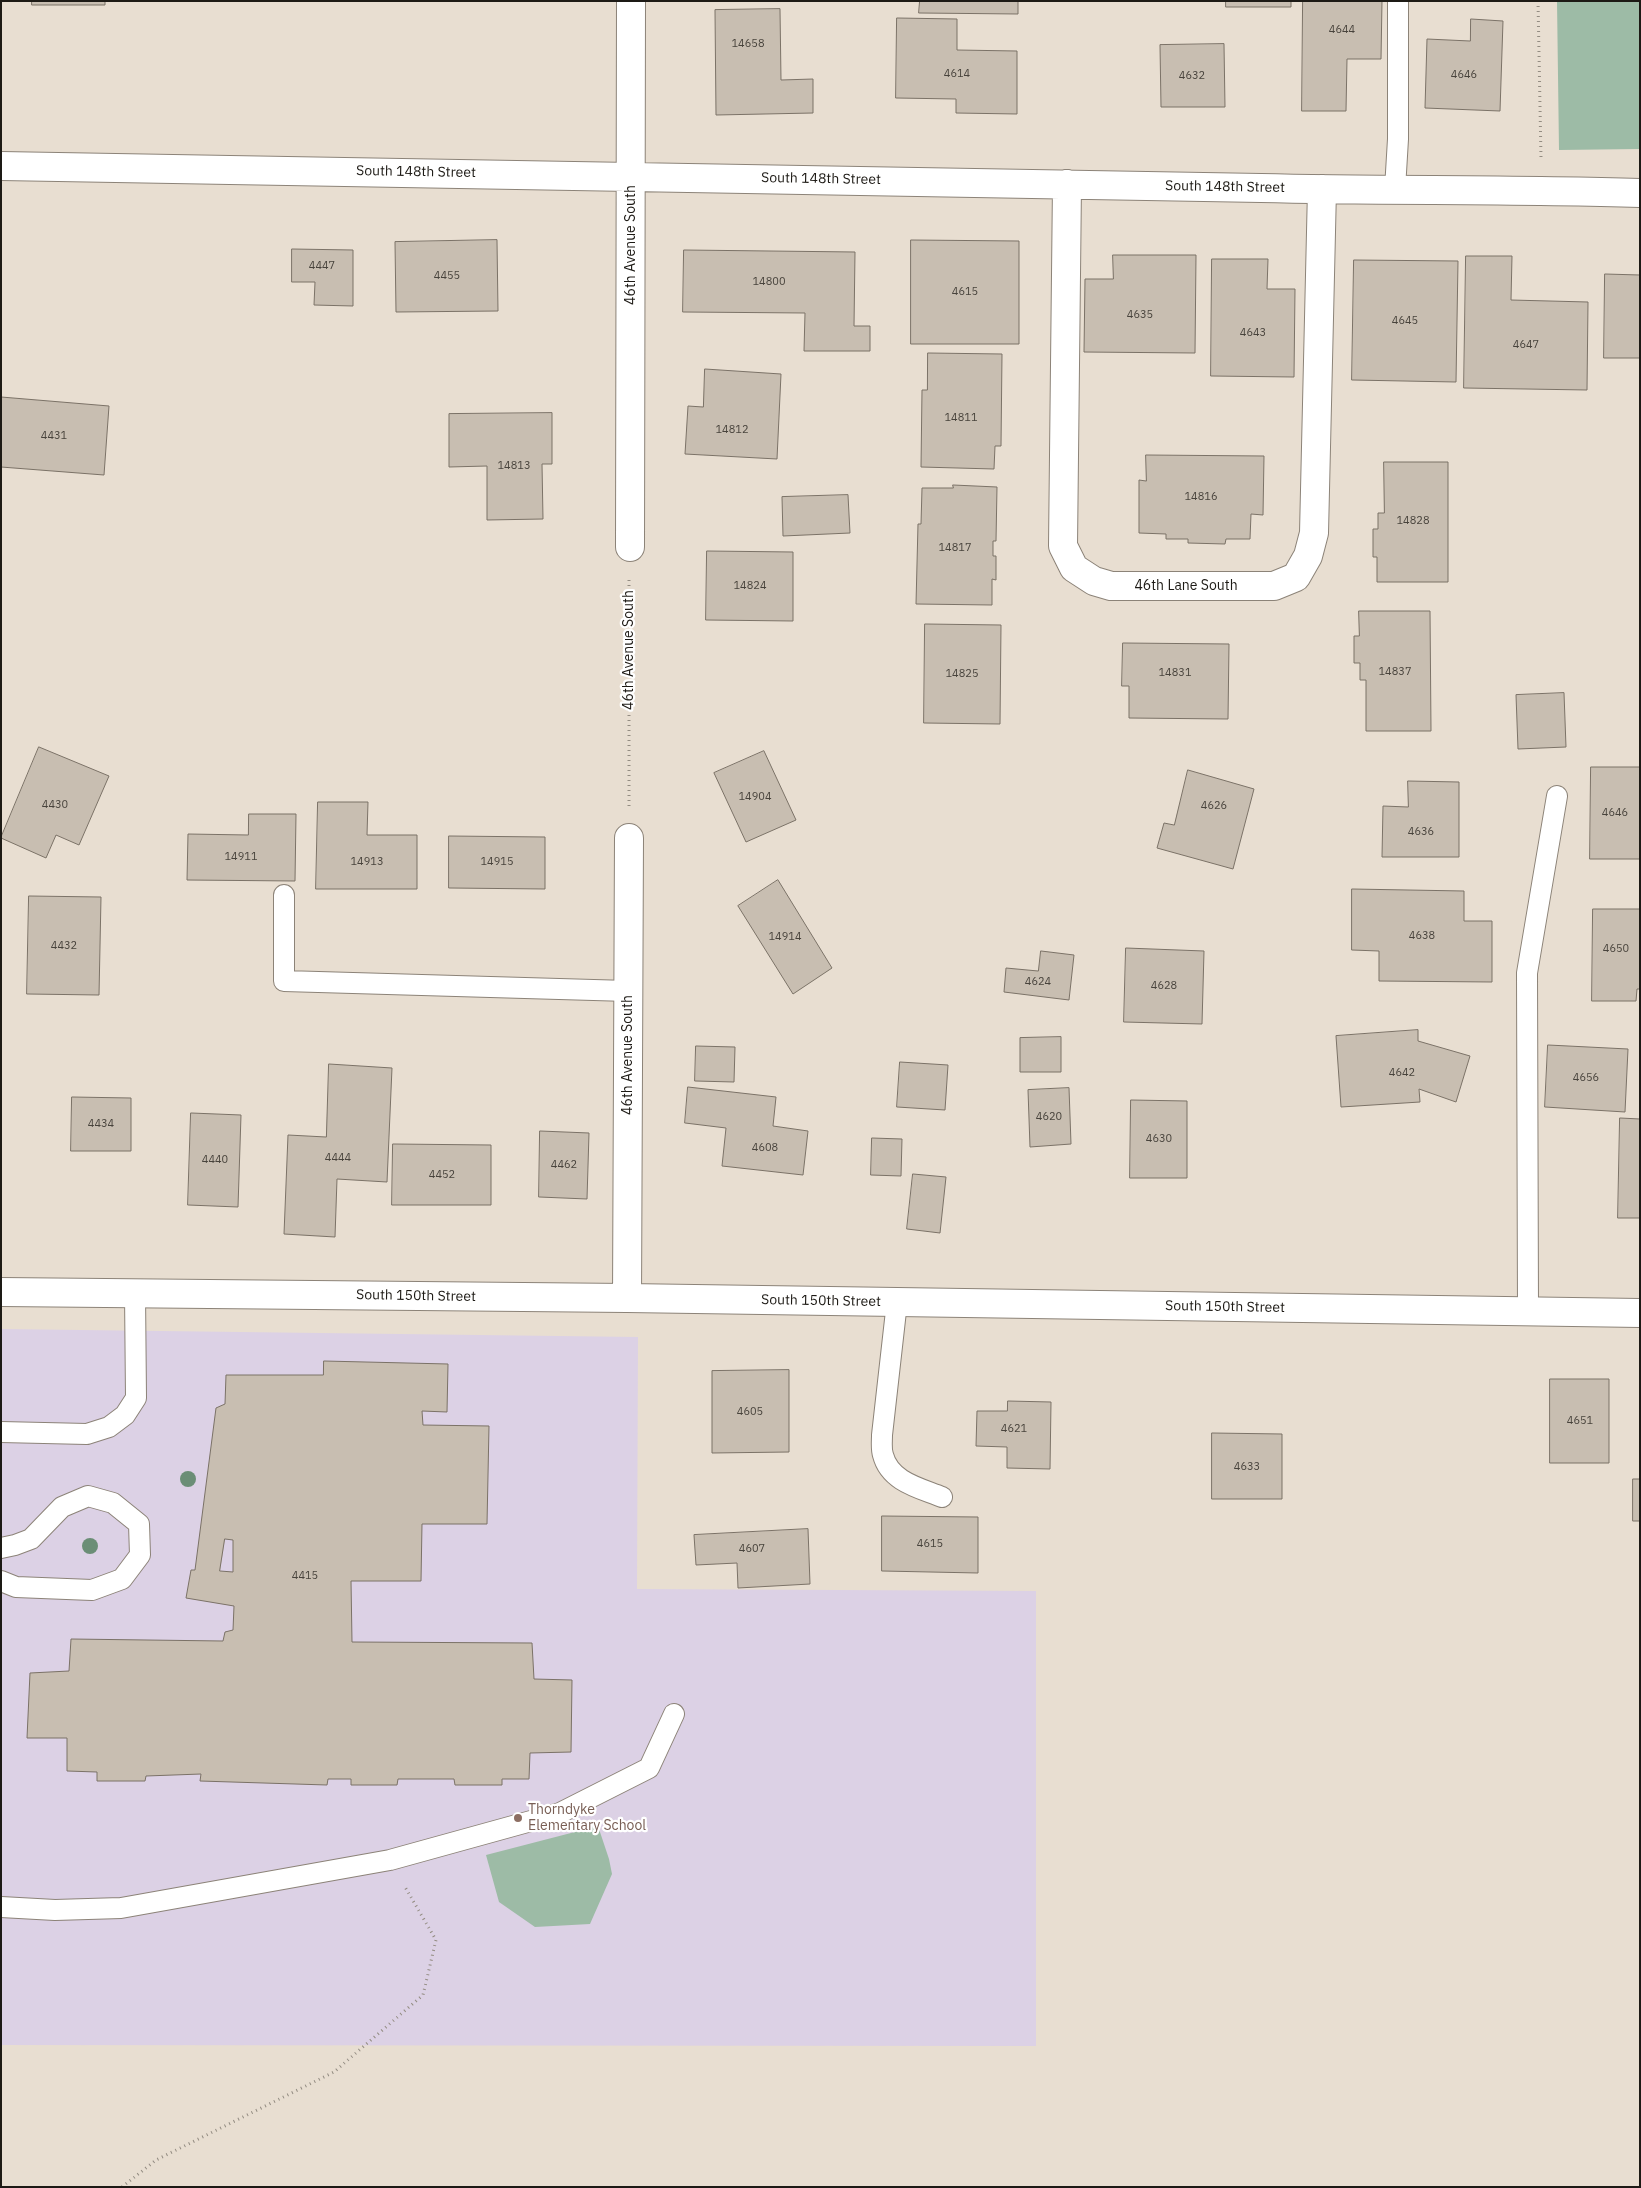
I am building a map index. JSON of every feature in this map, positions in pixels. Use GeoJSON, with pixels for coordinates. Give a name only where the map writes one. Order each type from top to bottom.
{"type":"FeatureCollection","features":[{"type":"Feature","properties":{"kind":"street","name":"46th Avenue South"},"geometry":{"type":"LineString","coordinates":[[630,547],[631,1]]}},
{"type":"Feature","properties":{"kind":"street","name":"South 148th Street"},"geometry":{"type":"LineString","coordinates":[[1,166],[1640,193]]}},
{"type":"Feature","properties":{"kind":"street","name":"46th Lane South"},"geometry":{"type":"LineString","coordinates":[[1068,184],[1063,546],[1074,568],[1094,581],[1111,586],[1274,586],[1296,577],[1308,556],[1314,533],[1322,189]]}},
{"type":"Feature","properties":{"kind":"street","name":"46th Avenue South"},"geometry":{"type":"LineString","coordinates":[[627,1298],[629,838]]}},
{"type":"Feature","properties":{"kind":"street","name":"South 150th Street"},"geometry":{"type":"LineString","coordinates":[[1,1292],[627,1298],[1640,1313]]}},
{"type":"Feature","properties":{"kind":"lane"},"geometry":{"type":"LineString","coordinates":[[1395,189],[1398,139],[1398,1]]}},
{"type":"Feature","properties":{"kind":"lane"},"geometry":{"type":"LineString","coordinates":[[1528,1311],[1527,972],[1557,796]]}},
{"type":"Feature","properties":{"kind":"lane"},"geometry":{"type":"LineString","coordinates":[[284,895],[284,981],[628,991]]}},
{"type":"Feature","properties":{"kind":"lane"},"geometry":{"type":"LineString","coordinates":[[1,1432],[87,1434],[109,1427],[125,1415],[136,1398],[136,1293]]}},
{"type":"Feature","properties":{"kind":"lane"},"geometry":{"type":"LineString","coordinates":[[898,1302],[882,1436],[883,1455],[888,1466],[899,1480],[942,1497]]}},
{"type":"Feature","properties":{"kind":"lane"},"geometry":{"type":"LineString","coordinates":[[1,1548],[31,1539],[62,1507],[88,1496],[113,1503],[139,1524],[140,1555],[122,1580],[92,1590],[16,1587],[1,1581]]}},
{"type":"Feature","properties":{"kind":"lane"},"geometry":{"type":"LineString","coordinates":[[1,1907],[56,1910],[121,1908],[390,1860],[560,1813],[649,1768],[674,1714]]}},
{"type":"Feature","properties":{"kind":"path"},"geometry":{"type":"LineString","coordinates":[[1538,1],[1541,190]]}},
{"type":"Feature","properties":{"kind":"path","name":"46th Avenue South"},"geometry":{"type":"LineString","coordinates":[[629,838],[630,547]]}},
{"type":"Feature","properties":{"kind":"path"},"geometry":{"type":"LineString","coordinates":[[122,2187],[156,2160],[334,2072],[423,1995],[436,1940],[390,1860]]}},
{"type":"Feature","properties":{"kind":"shaded area","name":"Thorndyke Elementary School"},"geometry":{"type":"Polygon","coordinates":[[[1,1329],[638,1337],[637,1589],[1036,1591],[1036,2046],[1,2045],[1,1329]]]}},
{"type":"Feature","properties":{"kind":"green space"},"geometry":{"type":"Polygon","coordinates":[[[1557,1],[1640,1],[1640,149],[1559,150],[1557,1]]]}},
{"type":"Feature","properties":{"kind":"green space"},"geometry":{"type":"Polygon","coordinates":[[[598,1826],[612,1874],[590,1924],[535,1927],[499,1902],[486,1855],[598,1826]]]}},
{"type":"Feature","properties":{"kind":"building"},"geometry":{"type":"Polygon","coordinates":[[[32,1],[105,1],[105,5],[32,5],[32,1]]]}},
{"type":"Feature","properties":{"kind":"building"},"geometry":{"type":"Polygon","coordinates":[[[920,1],[1018,1],[1018,14],[919,13],[920,1]]]}},
{"type":"Feature","properties":{"kind":"building"},"geometry":{"type":"Polygon","coordinates":[[[1226,1],[1291,1],[1291,7],[1226,7],[1226,1]]]}},
{"type":"Feature","properties":{"kind":"building"},"geometry":{"type":"Polygon","coordinates":[[[1303,1],[1382,1],[1381,59],[1347,59],[1346,111],[1302,111],[1303,1]]]}},
{"type":"Feature","properties":{"kind":"building"},"geometry":{"type":"Polygon","coordinates":[[[780,9],[781,80],[813,79],[813,113],[716,115],[715,10],[780,9]]]}},
{"type":"Feature","properties":{"kind":"building"},"geometry":{"type":"Polygon","coordinates":[[[897,18],[957,19],[957,50],[1017,51],[1017,114],[956,113],[956,99],[896,98],[897,18]]]}},
{"type":"Feature","properties":{"kind":"building"},"geometry":{"type":"Polygon","coordinates":[[[1471,19],[1503,21],[1500,111],[1425,108],[1427,39],[1470,41],[1471,19]]]}},
{"type":"Feature","properties":{"kind":"building"},"geometry":{"type":"Polygon","coordinates":[[[1224,44],[1225,107],[1161,107],[1160,45],[1224,44]]]}},
{"type":"Feature","properties":{"kind":"building"},"geometry":{"type":"Polygon","coordinates":[[[497,240],[498,311],[396,312],[395,242],[497,240]]]}},
{"type":"Feature","properties":{"kind":"building"},"geometry":{"type":"Polygon","coordinates":[[[911,240],[1019,241],[1019,344],[911,344],[911,240]]]}},
{"type":"Feature","properties":{"kind":"building"},"geometry":{"type":"Polygon","coordinates":[[[292,249],[353,250],[353,306],[314,305],[315,282],[292,282],[292,249]]]}},
{"type":"Feature","properties":{"kind":"building"},"geometry":{"type":"Polygon","coordinates":[[[684,250],[855,252],[854,326],[870,326],[870,351],[804,351],[805,313],[683,312],[684,250]]]}},
{"type":"Feature","properties":{"kind":"building"},"geometry":{"type":"Polygon","coordinates":[[[1113,255],[1196,255],[1195,353],[1084,352],[1085,279],[1113,279],[1113,255]]]}},
{"type":"Feature","properties":{"kind":"building"},"geometry":{"type":"Polygon","coordinates":[[[1466,256],[1512,256],[1511,300],[1588,302],[1587,390],[1464,388],[1466,256]]]}},
{"type":"Feature","properties":{"kind":"building"},"geometry":{"type":"Polygon","coordinates":[[[1212,259],[1268,259],[1267,289],[1295,289],[1294,377],[1211,376],[1212,259]]]}},
{"type":"Feature","properties":{"kind":"building"},"geometry":{"type":"Polygon","coordinates":[[[1354,260],[1458,261],[1456,382],[1352,380],[1354,260]]]}},
{"type":"Feature","properties":{"kind":"building"},"geometry":{"type":"Polygon","coordinates":[[[1605,274],[1640,275],[1640,358],[1604,358],[1605,274]]]}},
{"type":"Feature","properties":{"kind":"building"},"geometry":{"type":"Polygon","coordinates":[[[928,353],[1002,354],[1001,446],[995,446],[994,469],[921,467],[922,390],[927,390],[928,353]]]}},
{"type":"Feature","properties":{"kind":"building"},"geometry":{"type":"Polygon","coordinates":[[[705,369],[781,374],[777,459],[685,454],[688,406],[703,407],[705,369]]]}},
{"type":"Feature","properties":{"kind":"building"},"geometry":{"type":"Polygon","coordinates":[[[1,397],[109,406],[104,475],[1,467],[1,397]]]}},
{"type":"Feature","properties":{"kind":"building"},"geometry":{"type":"Polygon","coordinates":[[[552,413],[552,464],[542,464],[543,519],[487,520],[487,466],[449,467],[449,414],[552,413]]]}},
{"type":"Feature","properties":{"kind":"building"},"geometry":{"type":"Polygon","coordinates":[[[1146,455],[1264,456],[1263,515],[1251,514],[1250,539],[1226,539],[1225,544],[1188,543],[1188,539],[1166,539],[1166,534],[1139,533],[1139,480],[1146,481],[1146,455]]]}},
{"type":"Feature","properties":{"kind":"building"},"geometry":{"type":"Polygon","coordinates":[[[1384,462],[1448,462],[1448,582],[1377,582],[1377,557],[1373,557],[1373,529],[1378,529],[1378,513],[1384,513],[1384,462]]]}},
{"type":"Feature","properties":{"kind":"building"},"geometry":{"type":"Polygon","coordinates":[[[953,485],[997,487],[996,541],[993,541],[993,556],[996,556],[996,580],[992,579],[992,605],[916,604],[918,524],[921,524],[922,488],[953,488],[953,485]]]}},
{"type":"Feature","properties":{"kind":"building"},"geometry":{"type":"Polygon","coordinates":[[[848,495],[850,533],[783,536],[782,497],[848,495]]]}},
{"type":"Feature","properties":{"kind":"building"},"geometry":{"type":"Polygon","coordinates":[[[707,551],[793,552],[793,621],[706,620],[707,551]]]}},
{"type":"Feature","properties":{"kind":"building"},"geometry":{"type":"Polygon","coordinates":[[[1359,611],[1430,611],[1431,731],[1366,731],[1366,680],[1360,680],[1360,663],[1354,663],[1354,636],[1359,636],[1359,611]]]}},
{"type":"Feature","properties":{"kind":"building"},"geometry":{"type":"Polygon","coordinates":[[[925,624],[1001,625],[1000,724],[924,723],[925,624]]]}},
{"type":"Feature","properties":{"kind":"building"},"geometry":{"type":"Polygon","coordinates":[[[1123,643],[1229,644],[1228,719],[1129,718],[1129,686],[1122,686],[1123,643]]]}},
{"type":"Feature","properties":{"kind":"building"},"geometry":{"type":"Polygon","coordinates":[[[1564,693],[1566,747],[1518,749],[1516,695],[1564,693]]]}},
{"type":"Feature","properties":{"kind":"building"},"geometry":{"type":"Polygon","coordinates":[[[39,747],[109,776],[79,845],[56,835],[46,858],[1,838],[39,747]]]}},
{"type":"Feature","properties":{"kind":"building"},"geometry":{"type":"Polygon","coordinates":[[[764,751],[796,820],[746,842],[714,773],[764,751]]]}},
{"type":"Feature","properties":{"kind":"building"},"geometry":{"type":"Polygon","coordinates":[[[1591,767],[1640,767],[1640,859],[1590,859],[1591,767]]]}},
{"type":"Feature","properties":{"kind":"building"},"geometry":{"type":"Polygon","coordinates":[[[1188,770],[1254,789],[1233,869],[1157,848],[1164,823],[1174,825],[1188,770]]]}},
{"type":"Feature","properties":{"kind":"building"},"geometry":{"type":"Polygon","coordinates":[[[1408,781],[1459,782],[1459,857],[1382,857],[1383,806],[1408,807],[1408,781]]]}},
{"type":"Feature","properties":{"kind":"building"},"geometry":{"type":"Polygon","coordinates":[[[318,802],[368,802],[367,835],[417,835],[417,889],[316,889],[318,802]]]}},
{"type":"Feature","properties":{"kind":"building"},"geometry":{"type":"Polygon","coordinates":[[[249,814],[296,814],[295,881],[187,880],[188,834],[248,835],[249,814]]]}},
{"type":"Feature","properties":{"kind":"building"},"geometry":{"type":"Polygon","coordinates":[[[449,836],[545,837],[545,889],[449,888],[449,836]]]}},
{"type":"Feature","properties":{"kind":"building"},"geometry":{"type":"Polygon","coordinates":[[[778,880],[832,968],[793,994],[738,906],[778,880]]]}},
{"type":"Feature","properties":{"kind":"building"},"geometry":{"type":"Polygon","coordinates":[[[1352,889],[1464,891],[1464,921],[1492,921],[1492,982],[1379,981],[1379,951],[1352,950],[1352,889]]]}},
{"type":"Feature","properties":{"kind":"building"},"geometry":{"type":"Polygon","coordinates":[[[29,896],[101,897],[99,995],[27,994],[29,896]]]}},
{"type":"Feature","properties":{"kind":"building"},"geometry":{"type":"Polygon","coordinates":[[[1593,909],[1640,909],[1640,989],[1637,989],[1636,1001],[1592,1001],[1593,909]]]}},
{"type":"Feature","properties":{"kind":"building"},"geometry":{"type":"Polygon","coordinates":[[[1126,948],[1204,951],[1202,1024],[1124,1022],[1126,948]]]}},
{"type":"Feature","properties":{"kind":"building"},"geometry":{"type":"Polygon","coordinates":[[[1041,951],[1074,955],[1069,1000],[1004,992],[1006,968],[1038,971],[1041,951]]]}},
{"type":"Feature","properties":{"kind":"building"},"geometry":{"type":"Polygon","coordinates":[[[1418,1030],[1418,1041],[1470,1056],[1456,1102],[1419,1089],[1420,1102],[1341,1107],[1336,1036],[1418,1030]]]}},
{"type":"Feature","properties":{"kind":"building"},"geometry":{"type":"Polygon","coordinates":[[[1061,1037],[1061,1072],[1020,1072],[1020,1038],[1061,1037]]]}},
{"type":"Feature","properties":{"kind":"building"},"geometry":{"type":"Polygon","coordinates":[[[1548,1045],[1628,1049],[1625,1112],[1545,1107],[1548,1045]]]}},
{"type":"Feature","properties":{"kind":"building"},"geometry":{"type":"Polygon","coordinates":[[[696,1046],[735,1047],[734,1082],[695,1081],[696,1046]]]}},
{"type":"Feature","properties":{"kind":"building"},"geometry":{"type":"Polygon","coordinates":[[[900,1062],[948,1065],[945,1110],[897,1107],[900,1062]]]}},
{"type":"Feature","properties":{"kind":"building"},"geometry":{"type":"Polygon","coordinates":[[[329,1064],[392,1068],[387,1182],[337,1179],[335,1237],[284,1234],[288,1135],[326,1137],[329,1064]]]}},
{"type":"Feature","properties":{"kind":"building"},"geometry":{"type":"Polygon","coordinates":[[[688,1087],[776,1097],[773,1126],[808,1131],[803,1175],[722,1166],[726,1128],[685,1123],[688,1087]]]}},
{"type":"Feature","properties":{"kind":"building"},"geometry":{"type":"Polygon","coordinates":[[[1069,1088],[1071,1144],[1030,1147],[1028,1090],[1069,1088]]]}},
{"type":"Feature","properties":{"kind":"building"},"geometry":{"type":"Polygon","coordinates":[[[72,1097],[131,1098],[131,1151],[71,1151],[72,1097]]]}},
{"type":"Feature","properties":{"kind":"building"},"geometry":{"type":"Polygon","coordinates":[[[1131,1100],[1187,1101],[1187,1178],[1130,1178],[1131,1100]]]}},
{"type":"Feature","properties":{"kind":"building"},"geometry":{"type":"Polygon","coordinates":[[[191,1113],[241,1115],[238,1207],[188,1205],[191,1113]]]}},
{"type":"Feature","properties":{"kind":"building"},"geometry":{"type":"Polygon","coordinates":[[[1620,1118],[1640,1119],[1640,1218],[1618,1218],[1620,1118]]]}},
{"type":"Feature","properties":{"kind":"building"},"geometry":{"type":"Polygon","coordinates":[[[540,1131],[589,1133],[587,1199],[539,1197],[540,1131]]]}},
{"type":"Feature","properties":{"kind":"building"},"geometry":{"type":"Polygon","coordinates":[[[872,1138],[902,1139],[901,1176],[871,1175],[872,1138]]]}},
{"type":"Feature","properties":{"kind":"building"},"geometry":{"type":"Polygon","coordinates":[[[393,1144],[491,1145],[491,1205],[392,1205],[393,1144]]]}},
{"type":"Feature","properties":{"kind":"building"},"geometry":{"type":"Polygon","coordinates":[[[913,1174],[946,1177],[940,1233],[907,1229],[913,1174]]]}},
{"type":"Feature","properties":{"kind":"building"},"geometry":{"type":"Polygon","coordinates":[[[324,1361],[448,1364],[447,1412],[422,1411],[423,1425],[489,1426],[487,1524],[422,1524],[421,1581],[351,1581],[352,1642],[532,1643],[534,1679],[572,1680],[571,1752],[530,1753],[529,1779],[502,1779],[502,1785],[455,1785],[454,1779],[398,1779],[397,1785],[351,1785],[351,1779],[328,1779],[327,1785],[200,1781],[201,1774],[146,1776],[145,1781],[97,1781],[97,1772],[67,1771],[67,1738],[27,1738],[30,1673],[69,1671],[71,1639],[223,1641],[225,1632],[233,1630],[234,1606],[186,1598],[191,1570],[195,1570],[216,1408],[225,1404],[226,1375],[323,1375],[324,1361]],[[225,1539],[220,1571],[233,1572],[233,1540],[225,1539]]]}},
{"type":"Feature","properties":{"kind":"building"},"geometry":{"type":"Polygon","coordinates":[[[789,1370],[789,1452],[712,1453],[712,1371],[789,1370]]]}},
{"type":"Feature","properties":{"kind":"building"},"geometry":{"type":"Polygon","coordinates":[[[1550,1379],[1609,1379],[1609,1463],[1550,1463],[1550,1379]]]}},
{"type":"Feature","properties":{"kind":"building"},"geometry":{"type":"Polygon","coordinates":[[[1008,1401],[1051,1402],[1050,1469],[1007,1468],[1007,1447],[976,1446],[977,1411],[1007,1411],[1008,1401]]]}},
{"type":"Feature","properties":{"kind":"building"},"geometry":{"type":"Polygon","coordinates":[[[1212,1433],[1282,1434],[1282,1499],[1212,1499],[1212,1433]]]}},
{"type":"Feature","properties":{"kind":"building"},"geometry":{"type":"Polygon","coordinates":[[[1633,1479],[1640,1479],[1640,1521],[1633,1521],[1633,1479]]]}},
{"type":"Feature","properties":{"kind":"building"},"geometry":{"type":"Polygon","coordinates":[[[882,1516],[978,1517],[978,1573],[882,1571],[882,1516]]]}},
{"type":"Feature","properties":{"kind":"building"},"geometry":{"type":"Polygon","coordinates":[[[808,1529],[810,1584],[738,1588],[737,1563],[696,1565],[694,1535],[808,1529]]]}},
{"type":"Feature","properties":{"kind":"place","name":"Thorndyke Elementary School"},"geometry":{"type":"Point","coordinates":[518,1818]}}]}
